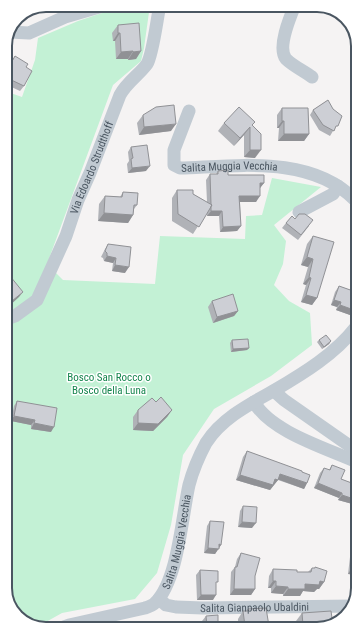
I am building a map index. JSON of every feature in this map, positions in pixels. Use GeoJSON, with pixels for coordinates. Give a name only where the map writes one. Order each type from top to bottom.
{"type":"FeatureCollection","features":[{"type":"Feature","properties":{"kind":"street"},"geometry":{"type":"LineString","coordinates":[[15,32],[29,33],[65,17],[82,12]]}},
{"type":"Feature","properties":{"kind":"street","name":"Via Edoardo Strudthoff"},"geometry":{"type":"LineString","coordinates":[[12,317],[37,300],[66,236],[78,200],[90,174],[120,95],[123,89],[147,64],[151,54],[159,12]]}},
{"type":"Feature","properties":{"kind":"street"},"geometry":{"type":"LineString","coordinates":[[293,12],[284,36],[282,52],[287,59],[312,77]]}},
{"type":"Feature","properties":{"kind":"street","name":"Salita Muggia Vecchia"},"geometry":{"type":"LineString","coordinates":[[189,111],[174,150],[174,165],[180,168],[257,166],[287,167],[311,172],[325,178],[351,197]]}},
{"type":"Feature","properties":{"kind":"street"},"geometry":{"type":"LineString","coordinates":[[299,212],[333,194],[338,186]]}},
{"type":"Feature","properties":{"kind":"street","name":"Salita Muggia Vecchia"},"geometry":{"type":"LineString","coordinates":[[81,622],[145,608],[154,604],[159,599],[170,578],[176,558],[190,483],[197,460],[207,441],[219,427],[240,410],[299,375],[326,356],[351,334]]}},
{"type":"Feature","properties":{"kind":"street"},"geometry":{"type":"LineString","coordinates":[[274,390],[284,400],[351,447]]}},
{"type":"Feature","properties":{"kind":"street"},"geometry":{"type":"LineString","coordinates":[[254,402],[258,410],[269,420],[318,446],[351,460]]}},
{"type":"Feature","properties":{"kind":"street","name":"Salita Gianpaolo Ubaldini"},"geometry":{"type":"LineString","coordinates":[[159,599],[166,605],[176,607],[345,606]]}},
{"type":"Feature","properties":{"kind":"green space","name":"Bosco San Rocco o Bosco della Luna"},"geometry":{"type":"Polygon","coordinates":[[[105,12],[149,12],[141,61],[113,85],[47,264],[63,280],[155,284],[160,236],[245,239],[246,216],[262,215],[272,178],[321,187],[274,225],[286,241],[283,264],[274,285],[289,301],[310,313],[312,345],[271,376],[214,409],[183,455],[171,525],[157,573],[135,599],[62,613],[44,622],[27,616],[20,610],[15,603],[12,588],[12,93],[22,97],[35,60],[38,38],[78,21],[105,12]]]}},
{"type":"Feature","properties":{"kind":"building"},"geometry":{"type":"Polygon","coordinates":[[[139,23],[141,51],[121,52],[118,25],[139,23]]]}},
{"type":"Feature","properties":{"kind":"building"},"geometry":{"type":"Polygon","coordinates":[[[15,56],[28,64],[26,67],[32,71],[24,86],[12,80],[12,61],[15,56]]]}},
{"type":"Feature","properties":{"kind":"building"},"geometry":{"type":"Polygon","coordinates":[[[328,100],[333,109],[342,116],[334,131],[323,125],[313,110],[328,100]]]}},
{"type":"Feature","properties":{"kind":"building"},"geometry":{"type":"Polygon","coordinates":[[[174,105],[176,124],[144,127],[143,115],[156,107],[174,105]]]}},
{"type":"Feature","properties":{"kind":"building"},"geometry":{"type":"Polygon","coordinates":[[[239,107],[255,122],[252,125],[261,134],[261,150],[250,150],[250,127],[240,138],[224,123],[239,107]]]}},
{"type":"Feature","properties":{"kind":"building"},"geometry":{"type":"Polygon","coordinates":[[[282,108],[308,108],[309,134],[284,134],[282,108]]]}},
{"type":"Feature","properties":{"kind":"building"},"geometry":{"type":"Polygon","coordinates":[[[147,145],[150,166],[132,168],[131,159],[133,158],[131,147],[147,145]]]}},
{"type":"Feature","properties":{"kind":"building"},"geometry":{"type":"Polygon","coordinates":[[[228,170],[228,175],[264,175],[264,183],[260,183],[260,196],[239,196],[241,226],[223,227],[222,211],[211,211],[210,174],[218,174],[218,171],[228,170]]]}},
{"type":"Feature","properties":{"kind":"building"},"geometry":{"type":"Polygon","coordinates":[[[177,190],[193,190],[193,194],[212,205],[199,227],[178,214],[177,190]]]}},
{"type":"Feature","properties":{"kind":"building"},"geometry":{"type":"Polygon","coordinates":[[[123,192],[138,193],[137,205],[134,205],[133,215],[104,213],[105,196],[122,197],[123,192]]]}},
{"type":"Feature","properties":{"kind":"building"},"geometry":{"type":"Polygon","coordinates":[[[299,214],[305,214],[313,220],[301,235],[286,223],[292,216],[295,219],[299,214]]]}},
{"type":"Feature","properties":{"kind":"building"},"geometry":{"type":"Polygon","coordinates":[[[313,236],[334,242],[317,298],[306,295],[311,278],[309,277],[313,259],[307,257],[313,236]]]}},
{"type":"Feature","properties":{"kind":"building"},"geometry":{"type":"Polygon","coordinates":[[[108,244],[131,247],[129,267],[115,265],[116,258],[107,256],[105,251],[108,244]]]}},
{"type":"Feature","properties":{"kind":"building"},"geometry":{"type":"Polygon","coordinates":[[[12,278],[23,292],[12,301],[12,278]]]}},
{"type":"Feature","properties":{"kind":"building"},"geometry":{"type":"Polygon","coordinates":[[[339,286],[351,290],[351,309],[340,305],[341,302],[334,300],[339,286]]]}},
{"type":"Feature","properties":{"kind":"building"},"geometry":{"type":"Polygon","coordinates":[[[233,294],[238,311],[217,317],[212,301],[233,294]]]}},
{"type":"Feature","properties":{"kind":"building"},"geometry":{"type":"Polygon","coordinates":[[[326,335],[331,341],[324,347],[319,340],[326,335]]]}},
{"type":"Feature","properties":{"kind":"building"},"geometry":{"type":"Polygon","coordinates":[[[248,339],[249,348],[233,349],[232,340],[248,339]]]}},
{"type":"Feature","properties":{"kind":"building"},"geometry":{"type":"Polygon","coordinates":[[[161,397],[172,410],[158,424],[138,423],[138,410],[152,398],[156,402],[161,397]]]}},
{"type":"Feature","properties":{"kind":"building"},"geometry":{"type":"Polygon","coordinates":[[[17,401],[57,408],[54,427],[34,423],[35,420],[14,416],[17,401]]]}},
{"type":"Feature","properties":{"kind":"building"},"geometry":{"type":"Polygon","coordinates":[[[247,451],[310,475],[307,483],[280,474],[278,480],[275,479],[273,485],[240,475],[247,451]]]}},
{"type":"Feature","properties":{"kind":"building"},"geometry":{"type":"Polygon","coordinates":[[[332,465],[345,470],[341,479],[351,483],[351,498],[318,483],[324,468],[330,470],[332,465]]]}},
{"type":"Feature","properties":{"kind":"building"},"geometry":{"type":"Polygon","coordinates":[[[243,506],[257,507],[256,523],[242,522],[243,506]]]}},
{"type":"Feature","properties":{"kind":"building"},"geometry":{"type":"Polygon","coordinates":[[[210,521],[224,522],[221,545],[219,544],[219,549],[208,548],[210,521]]]}},
{"type":"Feature","properties":{"kind":"building"},"geometry":{"type":"Polygon","coordinates":[[[241,553],[260,558],[255,576],[255,589],[234,589],[235,567],[237,567],[241,553]]]}},
{"type":"Feature","properties":{"kind":"building"},"geometry":{"type":"Polygon","coordinates":[[[315,567],[327,571],[324,582],[320,581],[319,585],[305,584],[305,589],[288,589],[288,587],[276,586],[276,581],[273,581],[273,569],[311,572],[312,568],[315,567]]]}},
{"type":"Feature","properties":{"kind":"building"},"geometry":{"type":"Polygon","coordinates":[[[200,570],[218,571],[216,595],[201,595],[200,570]]]}},
{"type":"Feature","properties":{"kind":"building"},"geometry":{"type":"Polygon","coordinates":[[[266,608],[268,622],[244,622],[243,611],[248,611],[248,609],[266,608]]]}},
{"type":"Feature","properties":{"kind":"building"},"geometry":{"type":"Polygon","coordinates":[[[331,611],[332,619],[317,622],[303,622],[302,613],[331,611]]]}},
{"type":"Feature","properties":{"kind":"building"},"geometry":{"type":"Polygon","coordinates":[[[218,615],[218,622],[207,622],[206,616],[218,615]]]}}]}
